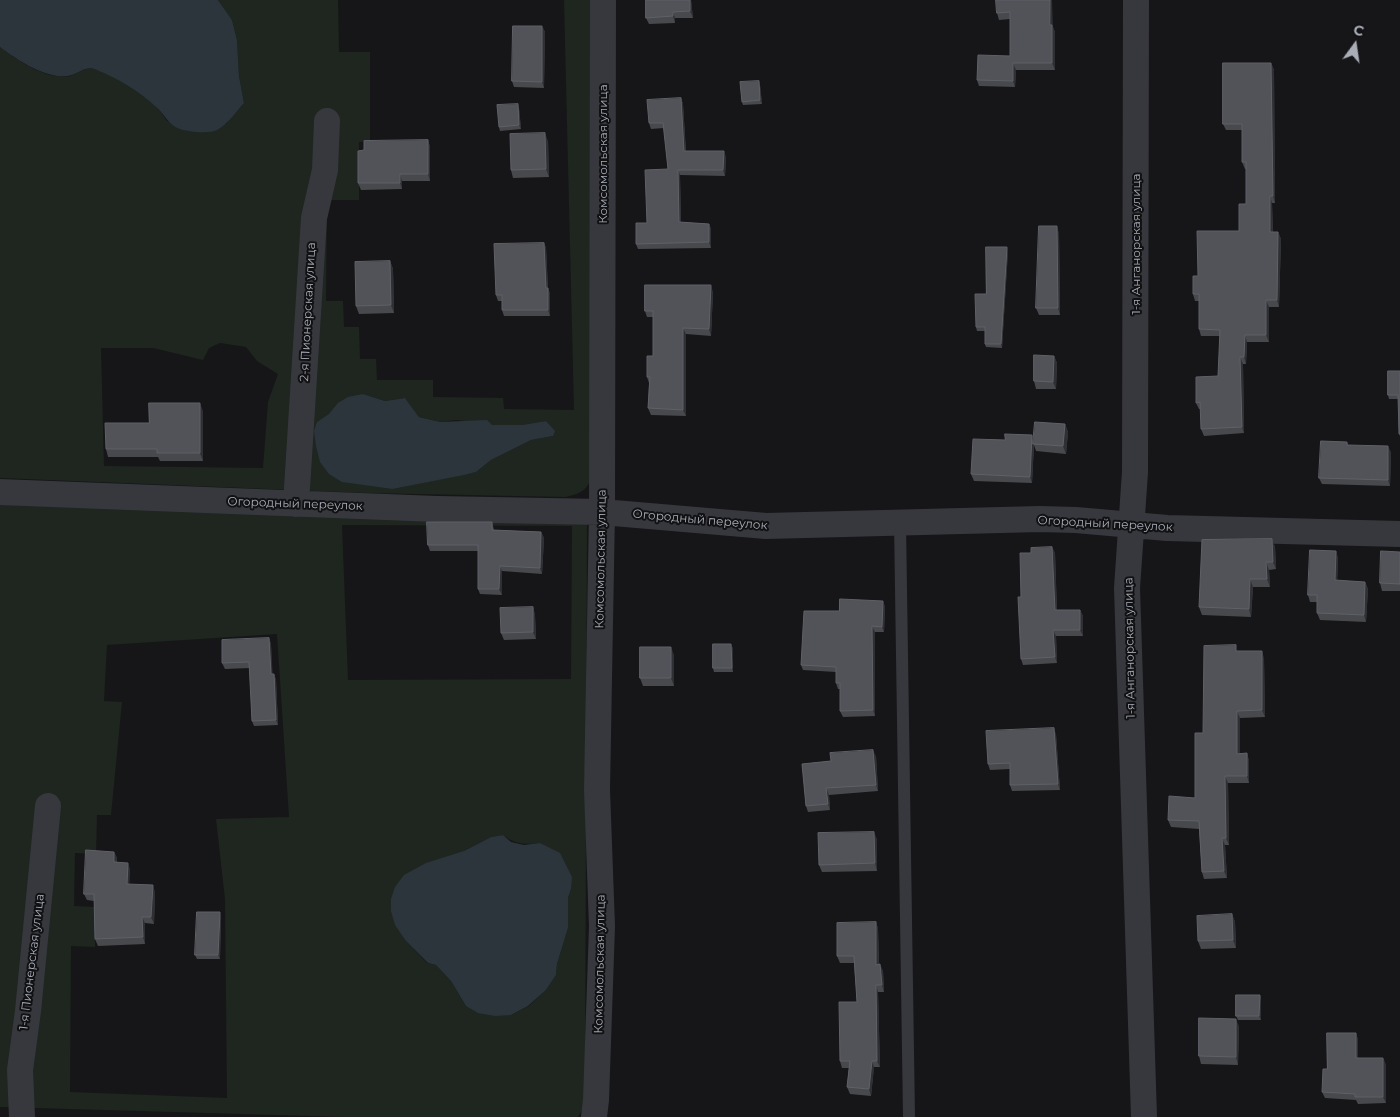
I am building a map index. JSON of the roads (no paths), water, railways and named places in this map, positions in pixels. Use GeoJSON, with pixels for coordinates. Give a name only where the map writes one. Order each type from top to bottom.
{"type":"FeatureCollection","features":[{"type":"Feature","properties":{"kind":"street","name":"Комсомольская улица"},"geometry":{"type":"LineString","coordinates":[[594,1117],[602,926],[597,790],[602,512],[603,0]]}},
{"type":"Feature","properties":{"kind":"street","name":"1-я Анганорская улица"},"geometry":{"type":"LineString","coordinates":[[1136,0],[1135,472],[1127,588],[1144,1117]]}},
{"type":"Feature","properties":{"kind":"street","name":"2-я Пионерская улица"},"geometry":{"type":"LineString","coordinates":[[296,504],[314,218],[325,170],[327,122]]}},
{"type":"Feature","properties":{"kind":"street","name":"Огородный переулок"},"geometry":{"type":"LineString","coordinates":[[0,492],[437,509],[602,512],[766,526],[1040,519],[1076,520],[1167,528],[1400,534]]}},
{"type":"Feature","properties":{"kind":"street","name":"1-я Пионерская улица"},"geometry":{"type":"LineString","coordinates":[[22,1117],[20,1070],[28,1011],[48,806]]}},
{"type":"Feature","properties":{"kind":"lane"},"geometry":{"type":"LineString","coordinates":[[900,523],[909,1117]]}}]}
